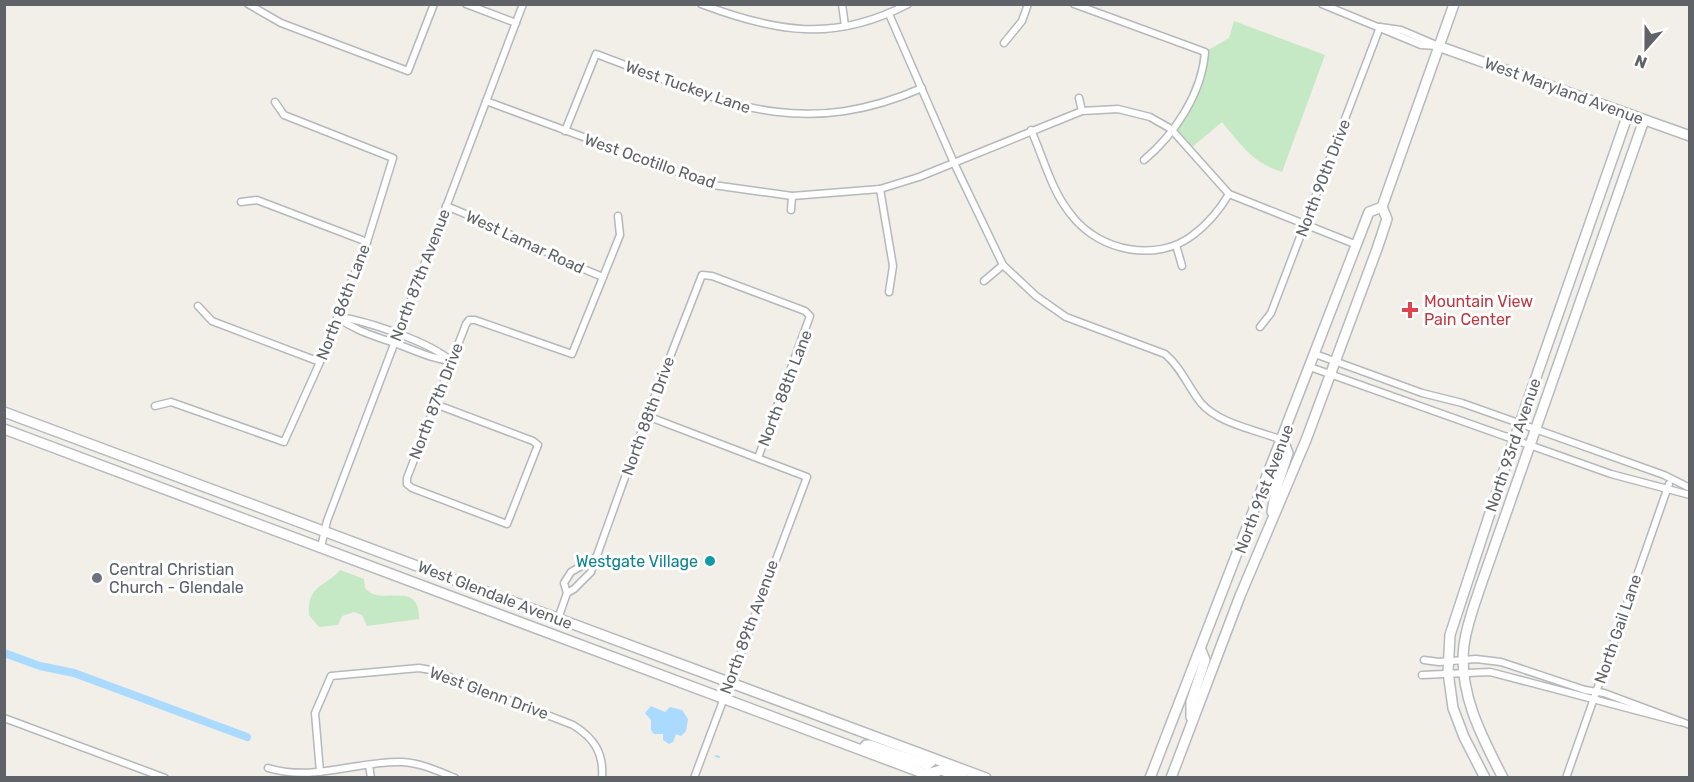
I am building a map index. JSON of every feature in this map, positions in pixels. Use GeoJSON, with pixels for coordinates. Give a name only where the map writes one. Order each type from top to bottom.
{"type":"FeatureCollection","features":[{"type":"Feature","properties":{"kind":"main road","name":"North 91st Avenue"},"geometry":{"type":"LineString","coordinates":[[1171,777],[1330,375],[1388,219],[1382,207],[1454,4]]}},
{"type":"Feature","properties":{"kind":"main road","name":"West Maryland Avenue"},"geometry":{"type":"LineString","coordinates":[[1438,46],[1689,136]]}},
{"type":"Feature","properties":{"kind":"main road","name":"North 93rd Avenue"},"geometry":{"type":"LineString","coordinates":[[1485,777],[1457,722],[1447,660],[1455,615],[1628,114]]}},
{"type":"Feature","properties":{"kind":"main road","name":"North 93rd Avenue"},"geometry":{"type":"LineString","coordinates":[[1503,777],[1472,711],[1464,672],[1463,660],[1471,617],[1644,120]]}},
{"type":"Feature","properties":{"kind":"main road","name":"North 91st Avenue"},"geometry":{"type":"LineString","coordinates":[[1150,777],[1283,440],[1369,212],[1382,207]]}},
{"type":"Feature","properties":{"kind":"main road","name":"West Glendale Avenue"},"geometry":{"type":"LineString","coordinates":[[4,412],[986,777]]}},
{"type":"Feature","properties":{"kind":"main road","name":"West Glendale Avenue"},"geometry":{"type":"LineString","coordinates":[[4,429],[931,776],[941,770],[963,777]]}},
{"type":"Feature","properties":{"kind":"main road"},"geometry":{"type":"LineString","coordinates":[[1271,523],[1273,500],[1288,453],[1283,440]]}},
{"type":"Feature","properties":{"kind":"main road"},"geometry":{"type":"LineString","coordinates":[[552,634],[558,619]]}},
{"type":"Feature","properties":{"kind":"main road"},"geometry":{"type":"LineString","coordinates":[[1190,726],[1191,702],[1206,660],[1201,650]]}},
{"type":"Feature","properties":{"kind":"main road"},"geometry":{"type":"LineString","coordinates":[[862,750],[866,745],[870,745],[927,765],[934,759]]}},
{"type":"Feature","properties":{"kind":"street"},"geometry":{"type":"LineString","coordinates":[[248,4],[282,23],[408,71],[434,4]]}},
{"type":"Feature","properties":{"kind":"street"},"geometry":{"type":"LineString","coordinates":[[466,4],[516,23]]}},
{"type":"Feature","properties":{"kind":"street","name":"North 87th Avenue"},"geometry":{"type":"LineString","coordinates":[[321,547],[394,343],[523,4]]}},
{"type":"Feature","properties":{"kind":"street"},"geometry":{"type":"LineString","coordinates":[[701,4],[768,27],[800,30],[845,26],[889,14],[908,4]]}},
{"type":"Feature","properties":{"kind":"street"},"geometry":{"type":"LineString","coordinates":[[842,4],[845,26]]}},
{"type":"Feature","properties":{"kind":"street"},"geometry":{"type":"LineString","coordinates":[[1004,44],[1022,21],[1028,4]]}},
{"type":"Feature","properties":{"kind":"street"},"geometry":{"type":"LineString","coordinates":[[1074,4],[1205,52],[1204,69],[1193,97],[1171,129],[1144,160]]}},
{"type":"Feature","properties":{"kind":"street","name":"West Maryland Avenue"},"geometry":{"type":"LineString","coordinates":[[1322,4],[1380,27],[1401,30],[1438,46]]}},
{"type":"Feature","properties":{"kind":"street"},"geometry":{"type":"LineString","coordinates":[[889,14],[954,164],[1003,265],[1035,296],[1066,317],[1165,354],[1173,361],[1199,401],[1215,414],[1283,440]]}},
{"type":"Feature","properties":{"kind":"street","name":"North 90th Drive"},"geometry":{"type":"LineString","coordinates":[[1260,327],[1270,313],[1380,27]]}},
{"type":"Feature","properties":{"kind":"street","name":"West Tuckey Lane"},"geometry":{"type":"LineString","coordinates":[[565,131],[596,54],[718,100],[754,110],[792,114],[831,114],[885,104],[921,88]]}},
{"type":"Feature","properties":{"kind":"street"},"geometry":{"type":"LineString","coordinates":[[1079,98],[1082,111]]}},
{"type":"Feature","properties":{"kind":"street","name":"West Ocotillo Road"},"geometry":{"type":"LineString","coordinates":[[486,101],[713,184],[792,196],[880,189],[954,164],[1031,130]]}},
{"type":"Feature","properties":{"kind":"street","name":"North 86th Lane"},"geometry":{"type":"LineString","coordinates":[[155,405],[171,402],[284,442],[320,362],[367,242],[393,158],[284,115],[275,102]]}},
{"type":"Feature","properties":{"kind":"street"},"geometry":{"type":"LineString","coordinates":[[1229,194],[1207,223],[1192,236],[1176,245],[1154,250],[1125,249],[1095,237],[1073,218],[1063,203],[1031,130],[1082,111],[1118,109],[1150,117],[1171,129],[1191,148],[1229,194],[1357,245]]}},
{"type":"Feature","properties":{"kind":"street"},"geometry":{"type":"LineString","coordinates":[[880,189],[893,266],[889,292]]}},
{"type":"Feature","properties":{"kind":"street"},"geometry":{"type":"LineString","coordinates":[[791,210],[792,196]]}},
{"type":"Feature","properties":{"kind":"street"},"geometry":{"type":"LineString","coordinates":[[241,202],[257,200],[367,242]]}},
{"type":"Feature","properties":{"kind":"street","name":"West Lamar Road"},"geometry":{"type":"LineString","coordinates":[[446,206],[491,223],[551,256],[603,278]]}},
{"type":"Feature","properties":{"kind":"street"},"geometry":{"type":"LineString","coordinates":[[603,278],[620,235],[618,216]]}},
{"type":"Feature","properties":{"kind":"street"},"geometry":{"type":"LineString","coordinates":[[1176,245],[1182,266]]}},
{"type":"Feature","properties":{"kind":"street"},"geometry":{"type":"LineString","coordinates":[[984,281],[1003,265]]}},
{"type":"Feature","properties":{"kind":"street","name":"North 88th Drive"},"geometry":{"type":"LineString","coordinates":[[567,592],[574,589],[591,572],[647,416],[702,275],[712,276],[805,311],[810,316]]}},
{"type":"Feature","properties":{"kind":"street","name":"North 87th Drive"},"geometry":{"type":"LineString","coordinates":[[435,404],[533,441],[538,445],[507,524],[407,484],[435,404],[469,320],[572,354],[603,278]]}},
{"type":"Feature","properties":{"kind":"street"},"geometry":{"type":"LineString","coordinates":[[198,306],[212,321],[320,362]]}},
{"type":"Feature","properties":{"kind":"street","name":"North 88th Lane"},"geometry":{"type":"LineString","coordinates":[[758,458],[810,316]]}},
{"type":"Feature","properties":{"kind":"street"},"geometry":{"type":"LineString","coordinates":[[337,317],[365,323],[398,335],[441,352],[452,361]]}},
{"type":"Feature","properties":{"kind":"street"},"geometry":{"type":"LineString","coordinates":[[337,317],[361,333],[438,360],[452,361]]}},
{"type":"Feature","properties":{"kind":"street"},"geometry":{"type":"LineString","coordinates":[[361,333],[365,323]]}},
{"type":"Feature","properties":{"kind":"street"},"geometry":{"type":"LineString","coordinates":[[1315,354],[1664,475],[1669,484],[1689,495]]}},
{"type":"Feature","properties":{"kind":"street"},"geometry":{"type":"LineString","coordinates":[[1310,367],[1611,474],[1689,488]]}},
{"type":"Feature","properties":{"kind":"street"},"geometry":{"type":"LineString","coordinates":[[647,416],[758,458]]}},
{"type":"Feature","properties":{"kind":"street","name":"North 89th Avenue"},"geometry":{"type":"LineString","coordinates":[[694,777],[807,477],[758,458]]}},
{"type":"Feature","properties":{"kind":"street","name":"North Gail Lane"},"geometry":{"type":"LineString","coordinates":[[1566,777],[1669,484]]}},
{"type":"Feature","properties":{"kind":"street"},"geometry":{"type":"LineString","coordinates":[[558,619],[567,592],[564,583],[571,572],[596,557]]}},
{"type":"Feature","properties":{"kind":"street"},"geometry":{"type":"LineString","coordinates":[[571,572],[580,581]]}},
{"type":"Feature","properties":{"kind":"street"},"geometry":{"type":"LineString","coordinates":[[1424,660],[1501,662],[1689,725]]}},
{"type":"Feature","properties":{"kind":"street","name":"West Glenn Drive"},"geometry":{"type":"LineString","coordinates":[[320,772],[315,713],[331,676],[352,676],[405,668],[431,670],[573,724],[585,733],[600,751],[603,765],[602,777]]}},
{"type":"Feature","properties":{"kind":"street"},"geometry":{"type":"LineString","coordinates":[[1422,675],[1448,672],[1502,674],[1582,698],[1595,694]]}},
{"type":"Feature","properties":{"kind":"street"},"geometry":{"type":"LineString","coordinates":[[4,718],[165,777]]}},
{"type":"Feature","properties":{"kind":"street"},"geometry":{"type":"LineString","coordinates":[[268,768],[299,775],[369,765],[415,764],[455,777]]}},
{"type":"Feature","properties":{"kind":"street"},"geometry":{"type":"LineString","coordinates":[[369,765],[371,777]]}},
{"type":"Feature","properties":{"kind":"green space"},"geometry":{"type":"Polygon","coordinates":[[[1234,21],[1325,55],[1282,172],[1255,158],[1222,122],[1191,148],[1171,129],[1193,97],[1205,52],[1229,38],[1234,21]]]}},
{"type":"Feature","properties":{"kind":"green space"},"geometry":{"type":"Polygon","coordinates":[[[340,570],[364,579],[365,588],[372,593],[380,596],[406,596],[413,600],[418,607],[419,619],[367,626],[362,615],[354,612],[342,616],[338,625],[319,627],[309,615],[311,597],[318,588],[340,570]]]}},
{"type":"Feature","properties":{"kind":"water"},"geometry":{"type":"Polygon","coordinates":[[[651,706],[665,712],[670,707],[682,710],[688,719],[686,731],[681,736],[676,734],[673,742],[669,744],[663,740],[663,734],[654,734],[651,730],[651,720],[645,713],[651,706]]]}},
{"type":"Feature","properties":{"kind":"waterway"},"geometry":{"type":"LineString","coordinates":[[4,653],[40,666],[74,673],[247,737]]}},
{"type":"Feature","properties":{"kind":"place","name":"Mountain View Pain Center"},"geometry":{"type":"Point","coordinates":[1410,310]}},
{"type":"Feature","properties":{"kind":"place","name":"Westgate Village"},"geometry":{"type":"Point","coordinates":[710,561]}},
{"type":"Feature","properties":{"kind":"place","name":"Central Christian Church - Glendale"},"geometry":{"type":"Point","coordinates":[97,578]}}]}
